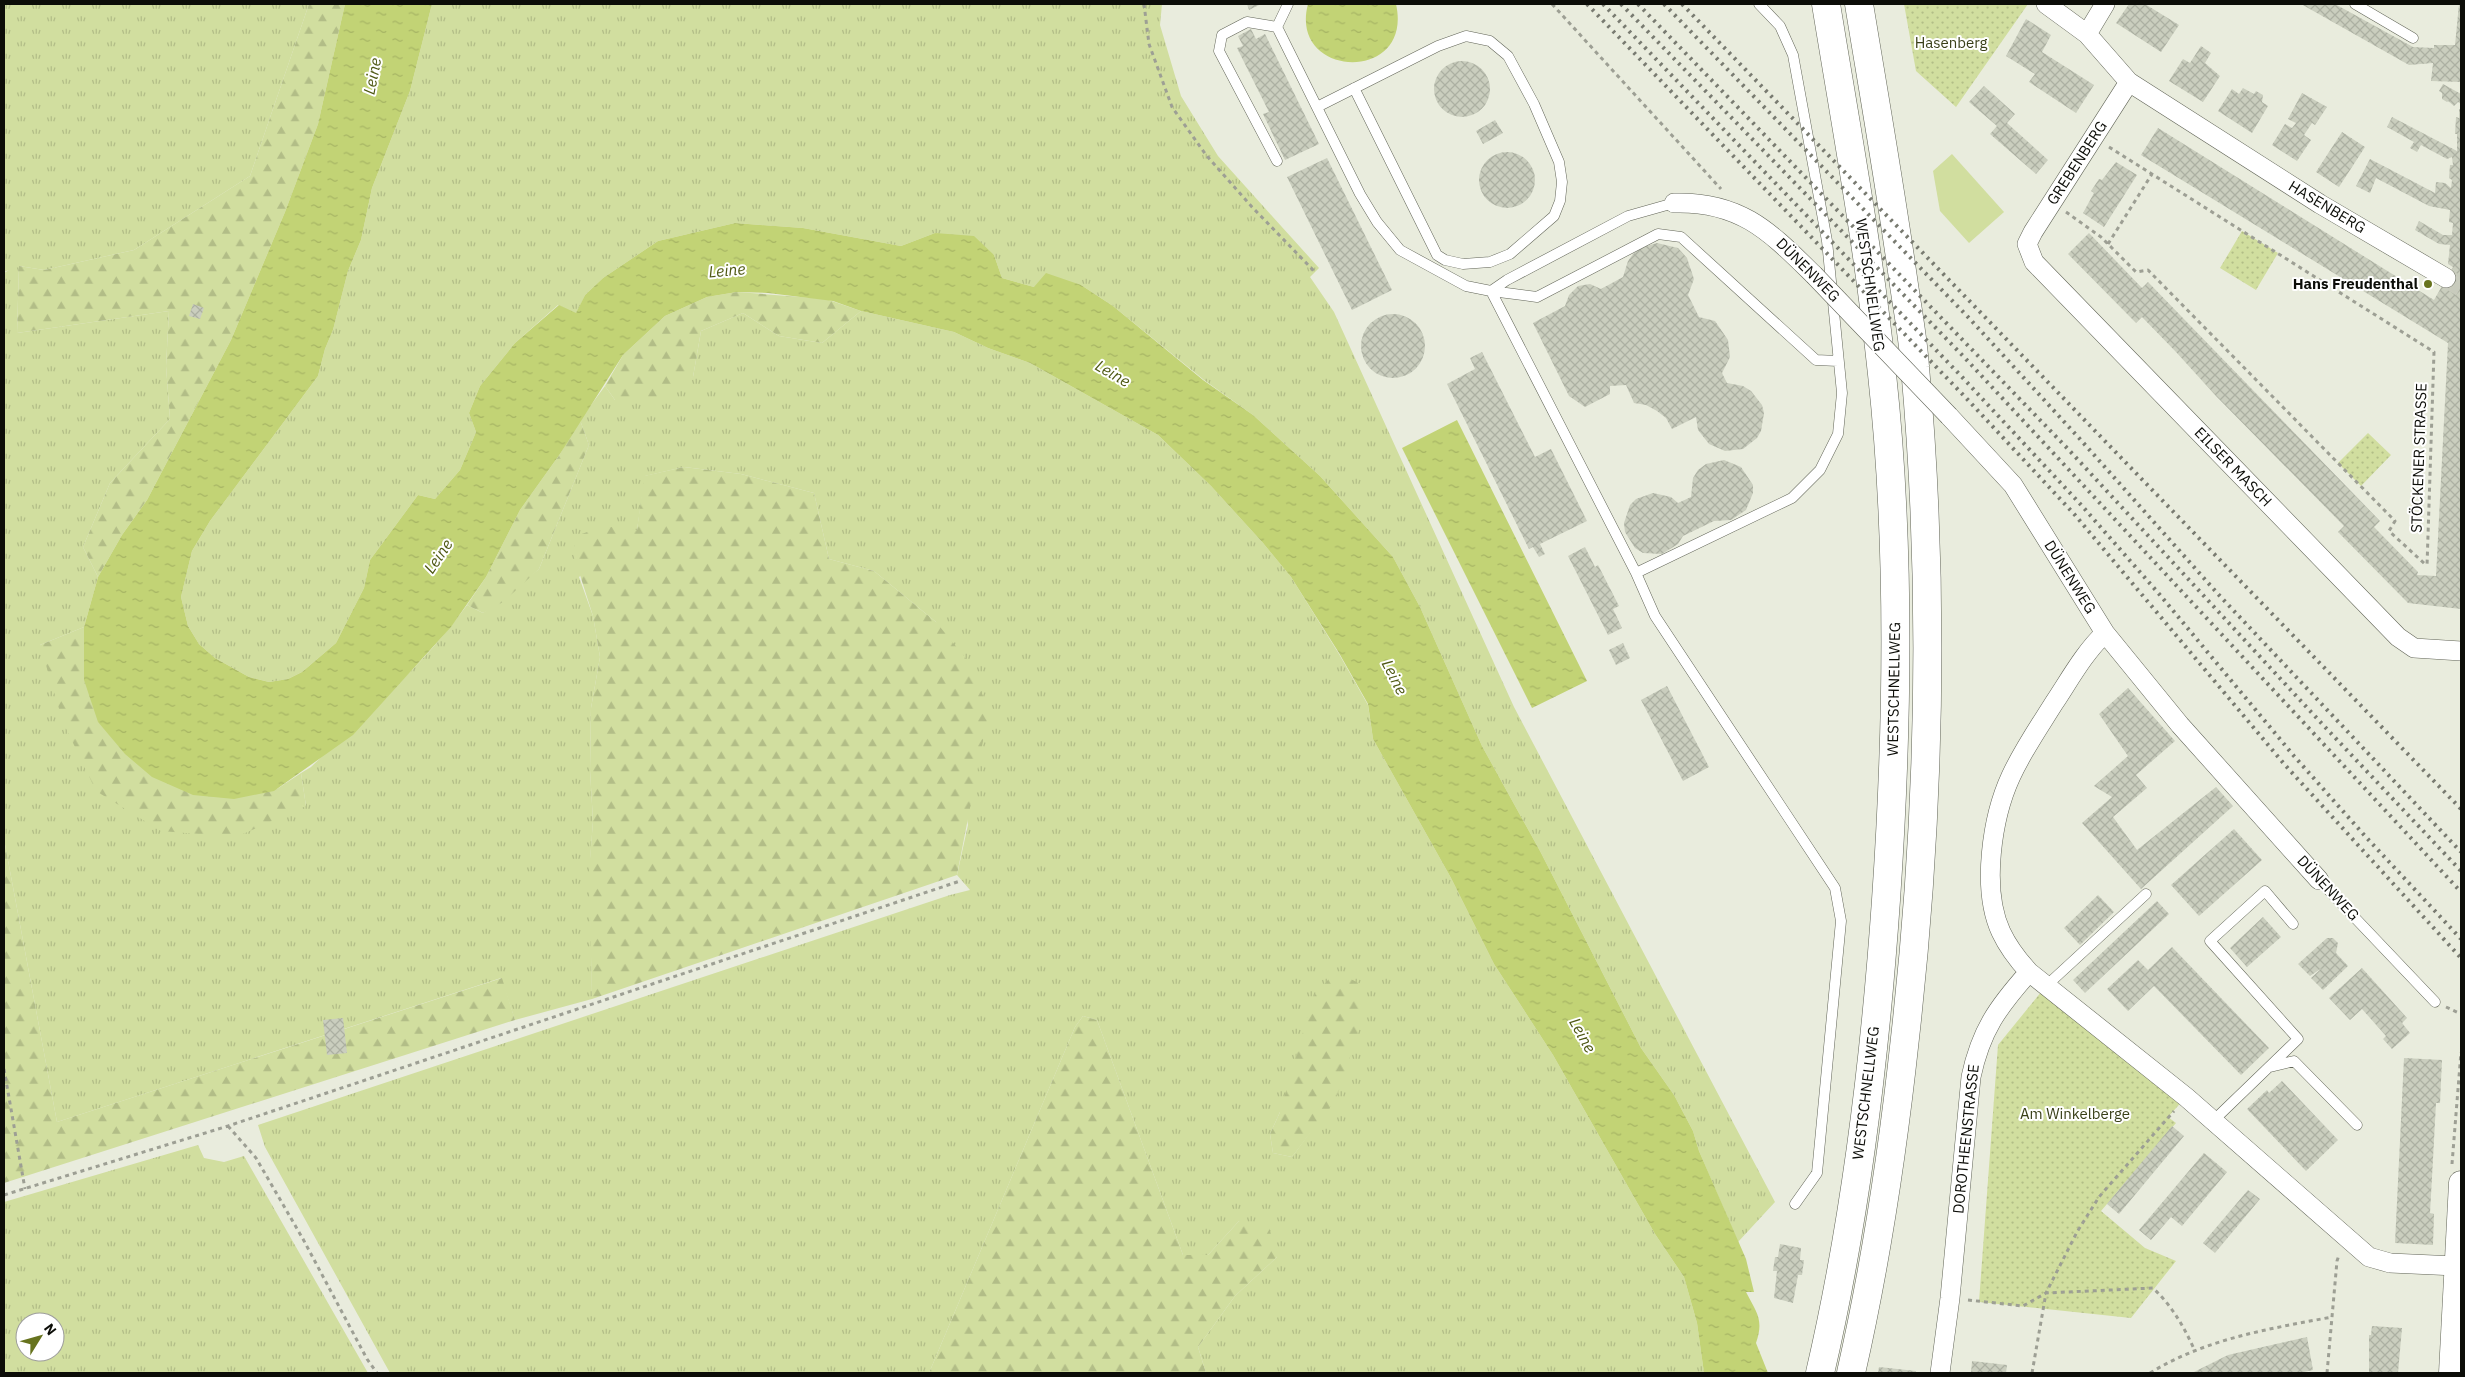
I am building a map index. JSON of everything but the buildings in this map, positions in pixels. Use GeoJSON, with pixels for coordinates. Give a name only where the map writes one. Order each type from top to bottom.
{"type":"FeatureCollection","features":[{"type":"Feature","properties":{"kind":"highway","name":"WESTSCHNELLWEG"},"geometry":{"type":"LineString","coordinates":[[1820,1373],[1849,1223],[1869,1077],[1882,962],[1892,815],[1896,663],[1892,513],[1882,376],[1864,232],[1826,4]]}},
{"type":"Feature","properties":{"kind":"highway"},"geometry":{"type":"LineString","coordinates":[[1851,1373],[1880,1224],[1897,1108],[1914,962],[1924,814],[1928,663],[1924,514],[1915,365],[1898,238],[1859,4]]}},
{"type":"Feature","properties":{"kind":"street","name":"HASENBERG"},"geometry":{"type":"LineString","coordinates":[[2046,4],[2087,34],[2129,82],[2320,204],[2446,278]]}},
{"type":"Feature","properties":{"kind":"street"},"geometry":{"type":"LineString","coordinates":[[2087,34],[2105,4]]}},
{"type":"Feature","properties":{"kind":"street","name":"GREBENBERG"},"geometry":{"type":"LineString","coordinates":[[2027,244],[2129,82]]}},
{"type":"Feature","properties":{"kind":"street","name":"DÜNENWEG"},"geometry":{"type":"LineString","coordinates":[[1674,203],[1694,202],[1719,207],[1748,218],[1773,235],[1949,416],[2013,485],[2105,633],[2180,725],[2319,880]]}},
{"type":"Feature","properties":{"kind":"street","name":"EILSER MASCH"},"geometry":{"type":"LineString","coordinates":[[2027,244],[2034,262],[2398,637],[2414,648],[2461,651]]}},
{"type":"Feature","properties":{"kind":"street"},"geometry":{"type":"LineString","coordinates":[[2105,633],[2090,648],[2027,745],[2011,777],[1999,809],[1990,866],[1992,896],[2000,931],[2015,956],[2029,972],[2214,1120],[2370,1257],[2390,1263],[2456,1266]]}},
{"type":"Feature","properties":{"kind":"street","name":"DOROTHEENSTRASSE"},"geometry":{"type":"LineString","coordinates":[[1940,1373],[1950,1298],[1971,1077],[1977,1048],[1990,1022],[2029,972]]}},
{"type":"Feature","properties":{"kind":"street"},"geometry":{"type":"LineString","coordinates":[[2451,1373],[2461,1183]]}},
{"type":"Feature","properties":{"kind":"lane"},"geometry":{"type":"LineString","coordinates":[[1288,4],[1278,27],[1360,194],[1377,222],[1400,250],[1466,286],[1537,297],[1658,234],[1681,237],[1816,360],[1838,361]]}},
{"type":"Feature","properties":{"kind":"lane"},"geometry":{"type":"LineString","coordinates":[[1636,573],[1792,498],[1820,470],[1838,434],[1842,393],[1827,241],[1793,55],[1780,26],[1759,4]]}},
{"type":"Feature","properties":{"kind":"lane"},"geometry":{"type":"LineString","coordinates":[[2355,4],[2413,38]]}},
{"type":"Feature","properties":{"kind":"lane"},"geometry":{"type":"LineString","coordinates":[[1277,161],[1219,51],[1222,35],[1247,22],[1278,27]]}},
{"type":"Feature","properties":{"kind":"lane"},"geometry":{"type":"LineString","coordinates":[[1317,107],[1354,88],[1438,46],[1466,36],[1490,41],[1508,56],[1534,104],[1559,162],[1562,182],[1560,201],[1554,216],[1510,254],[1490,262],[1463,264],[1445,260],[1437,255],[1354,88]]}},
{"type":"Feature","properties":{"kind":"lane"},"geometry":{"type":"LineString","coordinates":[[1492,291],[1540,262],[1628,216],[1674,203]]}},
{"type":"Feature","properties":{"kind":"lane"},"geometry":{"type":"LineString","coordinates":[[1428,266],[1437,255]]}},
{"type":"Feature","properties":{"kind":"lane"},"geometry":{"type":"LineString","coordinates":[[1492,291],[1636,573],[1655,616],[1835,888],[1841,921],[1817,1173],[1795,1204]]}},
{"type":"Feature","properties":{"kind":"lane","name":"DÜNENWEG"},"geometry":{"type":"LineString","coordinates":[[2319,880],[2435,1002]]}},
{"type":"Feature","properties":{"kind":"lane"},"geometry":{"type":"LineString","coordinates":[[2214,1120],[2298,1039],[2210,941],[2265,891],[2292,924]]}},
{"type":"Feature","properties":{"kind":"lane"},"geometry":{"type":"LineString","coordinates":[[2046,986],[2146,894]]}},
{"type":"Feature","properties":{"kind":"lane"},"geometry":{"type":"LineString","coordinates":[[2269,1067],[2294,1061],[2356,1126]]}},
{"type":"Feature","properties":{"kind":"path"},"geometry":{"type":"LineString","coordinates":[[1144,4],[1149,44],[1172,107],[1206,155],[1252,207],[1315,272]]}},
{"type":"Feature","properties":{"kind":"path"},"geometry":{"type":"LineString","coordinates":[[1552,4],[1722,190]]}},
{"type":"Feature","properties":{"kind":"path"},"geometry":{"type":"LineString","coordinates":[[2052,202],[2108,244],[2152,174],[2094,137]]}},
{"type":"Feature","properties":{"kind":"path","name":"STÖCKENER STRASSE"},"geometry":{"type":"LineString","coordinates":[[2108,244],[2136,272],[2148,270],[2155,276],[2394,521],[2389,531],[2427,566],[2434,352],[2152,174]]}},
{"type":"Feature","properties":{"kind":"path"},"geometry":{"type":"LineString","coordinates":[[4,1195],[228,1126],[960,881]]}},
{"type":"Feature","properties":{"kind":"path"},"geometry":{"type":"LineString","coordinates":[[4,1069],[25,1189]]}},
{"type":"Feature","properties":{"kind":"path"},"geometry":{"type":"LineString","coordinates":[[2032,1373],[2046,1293],[2077,1232],[2098,1197],[2186,1097]]}},
{"type":"Feature","properties":{"kind":"path"},"geometry":{"type":"LineString","coordinates":[[228,1126],[256,1158],[304,1239],[367,1359],[377,1373]]}},
{"type":"Feature","properties":{"kind":"path"},"geometry":{"type":"LineString","coordinates":[[2327,1373],[2337,1260],[2347,1238]]}},
{"type":"Feature","properties":{"kind":"path"},"geometry":{"type":"LineString","coordinates":[[1950,1298],[2023,1306],[2046,1293],[2153,1288],[2170,1305],[2184,1326],[2195,1351]]}},
{"type":"Feature","properties":{"kind":"path"},"geometry":{"type":"LineString","coordinates":[[2150,1373],[2195,1351],[2239,1334],[2332,1317]]}},
{"type":"Feature","properties":{"kind":"green space"},"geometry":{"type":"Polygon","coordinates":[[[4,4],[309,4],[250,176],[134,250],[44,270],[19,266],[17,333],[169,311],[166,366],[170,419],[110,483],[83,547],[98,577],[84,627],[40,645],[306,806],[301,773],[311,767],[413,669],[432,649],[467,605],[483,613],[539,569],[589,445],[580,420],[605,386],[615,400],[693,377],[701,331],[743,313],[779,336],[822,343],[861,311],[954,332],[988,348],[1030,363],[1158,435],[1211,486],[1263,543],[1291,577],[1339,654],[1368,705],[1373,739],[1451,878],[1494,964],[1553,1055],[1655,1234],[1684,1277],[1697,1323],[1704,1373],[1206,1373],[1198,1347],[1235,1296],[1277,1257],[1239,1221],[1208,1255],[1183,1255],[1097,1020],[1083,1016],[1075,1027],[929,1373],[390,1373],[265,1147],[258,1125],[950,895],[970,890],[957,875],[968,825],[936,622],[874,571],[829,559],[814,493],[741,474],[684,467],[645,476],[637,530],[579,577],[593,616],[600,657],[591,708],[590,770],[593,821],[590,861],[592,999],[515,1020],[501,978],[57,1122],[4,839],[4,273],[9,270],[4,272],[4,4]],[[1280,1112],[1270,1134],[1273,1153],[1292,1157],[1311,1131],[1280,1112]]]}},
{"type":"Feature","properties":{"kind":"green space"},"geometry":{"type":"Polygon","coordinates":[[[309,4],[345,4],[318,124],[285,212],[231,340],[147,500],[122,535],[98,577],[83,547],[110,483],[170,419],[166,366],[169,311],[17,333],[19,266],[44,270],[134,250],[250,176],[309,4]]]}},
{"type":"Feature","properties":{"kind":"green space"},"geometry":{"type":"Polygon","coordinates":[[[432,4],[1162,4],[1160,25],[1181,96],[1218,156],[1319,268],[1310,277],[1334,312],[1514,707],[1775,1202],[1738,1242],[1699,1151],[1693,1131],[1674,1095],[1641,1048],[1540,851],[1482,746],[1420,607],[1393,557],[1320,476],[1253,415],[1204,380],[1113,306],[1081,285],[1034,287],[1002,278],[994,255],[935,233],[901,246],[803,228],[735,223],[658,241],[603,278],[585,295],[576,314],[558,305],[515,343],[480,386],[469,413],[476,432],[460,470],[435,499],[418,495],[370,560],[364,588],[336,643],[302,672],[288,679],[269,682],[249,677],[215,658],[199,644],[188,626],[181,597],[192,551],[210,521],[318,376],[325,349],[333,330],[348,271],[361,240],[372,188],[410,91],[432,4]]]}},
{"type":"Feature","properties":{"kind":"green space","name":"Hasenberg"},"geometry":{"type":"Polygon","coordinates":[[[1904,4],[2028,4],[1956,107],[1916,71],[1904,4]]]}},
{"type":"Feature","properties":{"kind":"green space"},"geometry":{"type":"Polygon","coordinates":[[[1952,154],[2004,212],[1969,243],[1940,211],[1933,171],[1952,154]]]}},
{"type":"Feature","properties":{"kind":"green space"},"geometry":{"type":"Polygon","coordinates":[[[2242,231],[2278,253],[2256,290],[2220,268],[2242,231]]]}},
{"type":"Feature","properties":{"kind":"green space"},"geometry":{"type":"Polygon","coordinates":[[[737,292],[826,299],[861,311],[822,343],[779,336],[743,313],[701,331],[693,377],[658,401],[615,400],[605,386],[623,355],[665,316],[707,297],[737,292]]]}},
{"type":"Feature","properties":{"kind":"green space"},"geometry":{"type":"Polygon","coordinates":[[[580,420],[589,445],[539,569],[503,602],[483,613],[467,605],[486,577],[520,510],[560,454],[580,420]]]}},
{"type":"Feature","properties":{"kind":"green space"},"geometry":{"type":"Polygon","coordinates":[[[2368,433],[2391,455],[2361,486],[2338,463],[2368,433]]]}},
{"type":"Feature","properties":{"kind":"green space"},"geometry":{"type":"Polygon","coordinates":[[[684,467],[741,474],[814,493],[829,559],[874,571],[936,622],[968,661],[989,710],[957,875],[592,999],[589,871],[593,821],[590,770],[591,708],[600,657],[593,616],[573,553],[576,536],[604,526],[637,530],[644,476],[684,467]]]}},
{"type":"Feature","properties":{"kind":"green space"},"geometry":{"type":"Polygon","coordinates":[[[84,627],[84,680],[274,791],[301,773],[306,806],[236,837],[161,831],[96,791],[63,722],[40,645],[84,627]]]}},
{"type":"Feature","properties":{"kind":"green space"},"geometry":{"type":"Polygon","coordinates":[[[4,839],[57,1122],[502,978],[515,1020],[4,1183],[4,839]]]}},
{"type":"Feature","properties":{"kind":"green space"},"geometry":{"type":"Polygon","coordinates":[[[1335,972],[1361,984],[1363,1018],[1336,1099],[1292,1157],[1273,1153],[1270,1134],[1280,1112],[1313,997],[1335,972]]]}},
{"type":"Feature","properties":{"kind":"green space","name":"Am Winkelberge"},"geometry":{"type":"Polygon","coordinates":[[[2046,986],[2186,1097],[2168,1117],[2176,1123],[2101,1211],[2145,1248],[2176,1261],[2131,1318],[1979,1302],[1998,1045],[2046,986]]]}},
{"type":"Feature","properties":{"kind":"green space"},"geometry":{"type":"Polygon","coordinates":[[[1083,1016],[1097,1020],[1183,1255],[1208,1255],[1239,1221],[1269,1227],[1277,1257],[1235,1296],[1198,1347],[1206,1373],[929,1373],[1075,1027],[1083,1016]]]}},
{"type":"Feature","properties":{"kind":"green space"},"geometry":{"type":"Polygon","coordinates":[[[198,1145],[204,1158],[224,1162],[244,1156],[368,1373],[4,1373],[4,1202],[198,1145]]]}},
{"type":"Feature","properties":{"kind":"water","name":"Leine"},"geometry":{"type":"Polygon","coordinates":[[[345,4],[432,4],[410,91],[372,188],[361,240],[348,271],[333,330],[325,349],[318,376],[210,521],[192,551],[181,597],[188,626],[199,644],[215,658],[249,677],[269,682],[288,679],[302,672],[336,643],[364,588],[370,560],[418,495],[435,499],[460,470],[476,432],[469,413],[480,386],[515,343],[559,305],[576,313],[585,295],[603,278],[658,241],[735,223],[803,228],[901,246],[935,233],[974,236],[994,255],[1002,278],[1034,287],[1046,273],[1081,285],[1113,306],[1203,380],[1253,415],[1320,476],[1393,557],[1420,607],[1482,746],[1540,851],[1641,1048],[1674,1095],[1693,1131],[1699,1151],[1746,1259],[1754,1292],[1746,1292],[1758,1317],[1759,1328],[1756,1343],[1768,1373],[1704,1373],[1697,1323],[1684,1277],[1655,1234],[1553,1055],[1494,964],[1451,878],[1373,739],[1368,704],[1339,653],[1291,577],[1211,486],[1158,435],[1030,363],[988,348],[954,332],[861,311],[833,301],[768,293],[737,292],[707,297],[665,316],[623,355],[560,454],[520,510],[486,577],[451,627],[353,735],[274,791],[234,799],[193,795],[152,777],[125,754],[98,722],[84,680],[84,627],[98,577],[122,535],[147,500],[231,340],[285,212],[318,124],[345,4]]]}},
{"type":"Feature","properties":{"kind":"water"},"geometry":{"type":"Polygon","coordinates":[[[1308,4],[1396,4],[1397,30],[1387,48],[1371,59],[1351,62],[1332,58],[1316,47],[1307,29],[1308,4]]]}},
{"type":"Feature","properties":{"kind":"water"},"geometry":{"type":"Polygon","coordinates":[[[1457,420],[1587,681],[1532,708],[1402,448],[1457,420]]]}},
{"type":"Feature","properties":{"kind":"tunnel"},"geometry":{"type":"LineString","coordinates":[[2446,278],[2461,287]]}},
{"type":"Feature","properties":{"kind":"railway"},"geometry":{"type":"LineString","coordinates":[[1587,4],[1968,400],[2075,515],[2285,765],[2461,958]]}},
{"type":"Feature","properties":{"kind":"railway"},"geometry":{"type":"LineString","coordinates":[[1603,4],[1963,378],[2083,507],[2160,595],[2294,756],[2461,939]]}},
{"type":"Feature","properties":{"kind":"railway"},"geometry":{"type":"LineString","coordinates":[[1621,4],[1965,358],[2461,892]]}},
{"type":"Feature","properties":{"kind":"railway"},"geometry":{"type":"LineString","coordinates":[[1638,4],[2068,449],[2461,871]]}},
{"type":"Feature","properties":{"kind":"railway"},"geometry":{"type":"LineString","coordinates":[[1664,4],[1969,318],[2218,594],[2461,852]]}},
{"type":"Feature","properties":{"kind":"railway"},"geometry":{"type":"LineString","coordinates":[[1682,4],[2461,809]]}},
{"type":"Feature","properties":{"kind":"place","name":"Hans Freudenthal"},"geometry":{"type":"Point","coordinates":[2428,284]}}]}
